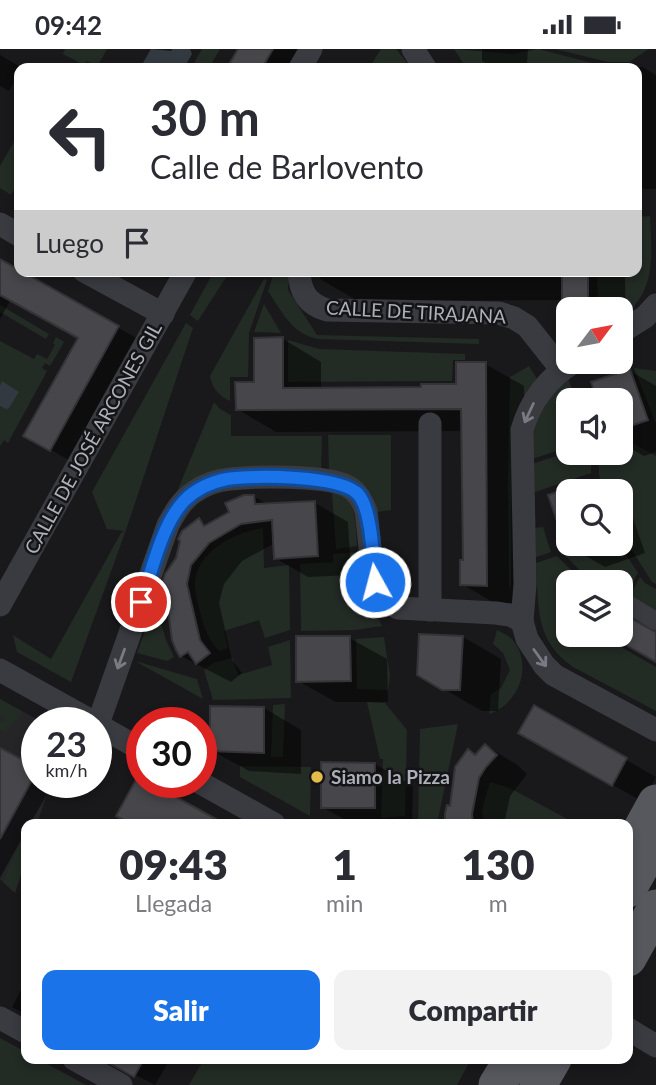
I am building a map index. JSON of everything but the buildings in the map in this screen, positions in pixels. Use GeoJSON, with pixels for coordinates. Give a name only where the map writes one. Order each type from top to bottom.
{"type":"FeatureCollection","features":[{"type":"Feature","properties":{"kind":"main road"},"geometry":{"type":"LineString","coordinates":[[633,845],[656,803]]}},
{"type":"Feature","properties":{"kind":"main road"},"geometry":{"type":"LineString","coordinates":[[633,880],[656,839]]}},
{"type":"Feature","properties":{"kind":"main road"},"geometry":{"type":"LineString","coordinates":[[633,949],[656,908]]}},
{"type":"Feature","properties":{"kind":"main road"},"geometry":{"type":"LineString","coordinates":[[498,1085],[510,1064]]}},
{"type":"Feature","properties":{"kind":"main road"},"geometry":{"type":"LineString","coordinates":[[538,1085],[550,1064]]}},
{"type":"Feature","properties":{"kind":"main road"},"geometry":{"type":"LineString","coordinates":[[559,1085],[570,1064]]}},
{"type":"Feature","properties":{"kind":"street"},"geometry":{"type":"LineString","coordinates":[[95,277],[163,314]]}},
{"type":"Feature","properties":{"kind":"street","name":"CALLE DE JOSÉ ARCONES GIL"},"geometry":{"type":"LineString","coordinates":[[0,605],[183,277]]}},
{"type":"Feature","properties":{"kind":"street","name":"CALLE DE TIRAJANA"},"geometry":{"type":"LineString","coordinates":[[300,278],[309,302],[327,310],[486,313],[514,318],[527,326],[556,354]]}},
{"type":"Feature","properties":{"kind":"street"},"geometry":{"type":"LineString","coordinates":[[634,324],[656,305]]}},
{"type":"Feature","properties":{"kind":"street"},"geometry":{"type":"LineString","coordinates":[[558,375],[535,400],[522,430],[525,584],[522,621],[527,639],[544,665],[554,674],[656,730]]}},
{"type":"Feature","properties":{"kind":"street"},"geometry":{"type":"LineString","coordinates":[[429,424],[430,610]]}},
{"type":"Feature","properties":{"kind":"street"},"geometry":{"type":"LineString","coordinates":[[102,707],[168,525],[184,500],[195,491],[229,479],[281,477],[346,485],[358,493],[366,511],[375,582],[380,594],[398,608],[496,613],[510,615],[522,621]]}},
{"type":"Feature","properties":{"kind":"street"},"geometry":{"type":"LineString","coordinates":[[633,607],[656,621]]}},
{"type":"Feature","properties":{"kind":"street"},"geometry":{"type":"LineString","coordinates":[[0,670],[66,707]]}},
{"type":"Feature","properties":{"kind":"street"},"geometry":{"type":"LineString","coordinates":[[217,792],[265,819]]}},
{"type":"Feature","properties":{"kind":"street"},"geometry":{"type":"LineString","coordinates":[[0,1018],[21,1029]]}},
{"type":"Feature","properties":{"kind":"street"},"geometry":{"type":"LineString","coordinates":[[633,1032],[656,1046]]}},
{"type":"Feature","properties":{"kind":"street"},"geometry":{"type":"LineString","coordinates":[[83,1064],[121,1085]]}},
{"type":"Feature","properties":{"kind":"shaded area"},"geometry":{"type":"Polygon","coordinates":[[[65,49],[107,49],[99,63],[80,63],[63,54],[65,49]]]}},
{"type":"Feature","properties":{"kind":"shaded area"},"geometry":{"type":"Polygon","coordinates":[[[151,49],[190,49],[192,54],[187,63],[143,63],[151,49]]]}},
{"type":"Feature","properties":{"kind":"shaded area"},"geometry":{"type":"Polygon","coordinates":[[[202,49],[220,49],[212,63],[194,63],[202,49]]]}},
{"type":"Feature","properties":{"kind":"shaded area"},"geometry":{"type":"Polygon","coordinates":[[[381,49],[396,49],[407,63],[372,63],[381,49]]]}},
{"type":"Feature","properties":{"kind":"shaded area"},"geometry":{"type":"Polygon","coordinates":[[[454,49],[513,54],[538,49],[592,63],[463,63],[454,49]]]}},
{"type":"Feature","properties":{"kind":"shaded area"},"geometry":{"type":"Polygon","coordinates":[[[555,49],[649,49],[629,62],[608,62],[555,49]]]}},
{"type":"Feature","properties":{"kind":"shaded area"},"geometry":{"type":"Polygon","coordinates":[[[14,142],[14,189],[11,195],[0,188],[0,166],[14,142]]]}},
{"type":"Feature","properties":{"kind":"shaded area"},"geometry":{"type":"Polygon","coordinates":[[[650,216],[651,261],[641,297],[634,306],[634,297],[598,297],[597,277],[642,277],[642,217],[650,216]]]}},
{"type":"Feature","properties":{"kind":"shaded area"},"geometry":{"type":"Polygon","coordinates":[[[211,277],[226,277],[198,321],[190,315],[211,277]]]}},
{"type":"Feature","properties":{"kind":"shaded area"},"geometry":{"type":"Polygon","coordinates":[[[271,277],[289,277],[288,290],[317,335],[479,339],[479,344],[311,337],[295,328],[283,315],[268,291],[271,277]]]}},
{"type":"Feature","properties":{"kind":"shaded area"},"geometry":{"type":"Polygon","coordinates":[[[264,279],[267,280],[249,333],[248,377],[230,377],[230,401],[217,391],[210,376],[264,279]]]}},
{"type":"Feature","properties":{"kind":"shaded area"},"geometry":{"type":"Polygon","coordinates":[[[264,304],[281,333],[254,332],[264,304]]]}},
{"type":"Feature","properties":{"kind":"shaded area"},"geometry":{"type":"Polygon","coordinates":[[[0,305],[49,334],[46,339],[0,312],[0,305]]]}},
{"type":"Feature","properties":{"kind":"shaded area"},"geometry":{"type":"Polygon","coordinates":[[[186,323],[193,328],[126,530],[71,682],[17,652],[13,635],[51,659],[124,531],[107,529],[92,492],[186,323]]]}},
{"type":"Feature","properties":{"kind":"shaded area"},"geometry":{"type":"Polygon","coordinates":[[[56,337],[64,342],[50,366],[45,363],[42,368],[47,371],[8,443],[4,440],[0,446],[0,341],[34,359],[37,354],[47,359],[55,345],[53,343],[56,337]]]}},
{"type":"Feature","properties":{"kind":"shaded area"},"geometry":{"type":"Polygon","coordinates":[[[288,340],[319,349],[465,354],[465,360],[453,360],[452,381],[288,382],[288,340]]]}},
{"type":"Feature","properties":{"kind":"shaded area"},"geometry":{"type":"Polygon","coordinates":[[[529,366],[537,379],[519,406],[512,432],[509,587],[510,377],[529,366]]]}},
{"type":"Feature","properties":{"kind":"shaded area"},"geometry":{"type":"Polygon","coordinates":[[[634,368],[656,371],[656,424],[634,368]]]}},
{"type":"Feature","properties":{"kind":"shaded area"},"geometry":{"type":"Polygon","coordinates":[[[569,380],[572,388],[558,388],[569,380]]]}},
{"type":"Feature","properties":{"kind":"shaded area"},"geometry":{"type":"Polygon","coordinates":[[[2,381],[19,392],[6,409],[0,406],[2,381]]]}},
{"type":"Feature","properties":{"kind":"shaded area"},"geometry":{"type":"Polygon","coordinates":[[[555,390],[556,451],[532,459],[534,423],[555,390]]]}},
{"type":"Feature","properties":{"kind":"shaded area"},"geometry":{"type":"Polygon","coordinates":[[[214,402],[231,415],[231,436],[322,436],[321,470],[176,494],[214,402]]]}},
{"type":"Feature","properties":{"kind":"shaded area"},"geometry":{"type":"Polygon","coordinates":[[[328,435],[391,435],[391,510],[377,512],[372,494],[367,488],[346,475],[329,470],[328,435]]]}},
{"type":"Feature","properties":{"kind":"shaded area"},"geometry":{"type":"Polygon","coordinates":[[[633,444],[656,456],[656,584],[633,552],[633,479],[600,479],[599,465],[633,465],[633,444]]]}},
{"type":"Feature","properties":{"kind":"shaded area"},"geometry":{"type":"Polygon","coordinates":[[[556,456],[556,465],[591,465],[591,473],[573,479],[556,479],[556,485],[532,493],[532,464],[556,456]]]}},
{"type":"Feature","properties":{"kind":"shaded area"},"geometry":{"type":"Polygon","coordinates":[[[332,493],[347,500],[351,506],[357,546],[336,549],[332,493]]]}},
{"type":"Feature","properties":{"kind":"shaded area"},"geometry":{"type":"Polygon","coordinates":[[[543,527],[551,552],[536,557],[535,528],[543,527]]]}},
{"type":"Feature","properties":{"kind":"shaded area"},"geometry":{"type":"Polygon","coordinates":[[[263,528],[264,568],[289,565],[290,630],[265,638],[259,620],[224,631],[228,648],[219,651],[206,631],[199,608],[195,584],[198,570],[220,544],[263,528]]]}},
{"type":"Feature","properties":{"kind":"shaded area"},"geometry":{"type":"Polygon","coordinates":[[[359,552],[366,592],[382,626],[355,630],[301,631],[300,564],[333,562],[333,554],[359,552]]]}},
{"type":"Feature","properties":{"kind":"shaded area"},"geometry":{"type":"Polygon","coordinates":[[[557,556],[571,570],[556,570],[556,647],[621,647],[656,667],[656,711],[573,667],[560,657],[545,634],[541,621],[536,563],[557,556]]]}},
{"type":"Feature","properties":{"kind":"shaded area"},"geometry":{"type":"Polygon","coordinates":[[[566,556],[627,556],[638,573],[633,581],[633,570],[579,570],[566,556]]]}},
{"type":"Feature","properties":{"kind":"shaded area"},"geometry":{"type":"Polygon","coordinates":[[[640,577],[656,589],[656,614],[633,602],[633,590],[640,577]]]}},
{"type":"Feature","properties":{"kind":"shaded area"},"geometry":{"type":"Polygon","coordinates":[[[155,603],[174,657],[167,661],[137,653],[155,603]]]}},
{"type":"Feature","properties":{"kind":"shaded area"},"geometry":{"type":"Polygon","coordinates":[[[497,630],[512,639],[519,649],[522,672],[520,683],[508,702],[489,714],[491,694],[501,688],[510,670],[503,653],[493,644],[497,630]]]}},
{"type":"Feature","properties":{"kind":"shaded area"},"geometry":{"type":"Polygon","coordinates":[[[384,637],[390,676],[388,690],[357,689],[356,639],[384,637]]]}},
{"type":"Feature","properties":{"kind":"shaded area"},"geometry":{"type":"Polygon","coordinates":[[[290,640],[291,698],[213,700],[204,670],[213,663],[232,658],[238,675],[272,665],[268,647],[290,640]]]}},
{"type":"Feature","properties":{"kind":"shaded area"},"geometry":{"type":"Polygon","coordinates":[[[135,661],[197,679],[203,699],[135,661]]]}},
{"type":"Feature","properties":{"kind":"shaded area"},"geometry":{"type":"Polygon","coordinates":[[[0,699],[21,710],[21,798],[46,798],[39,819],[21,819],[21,874],[15,893],[0,879],[0,699]]]}},
{"type":"Feature","properties":{"kind":"shaded area"},"geometry":{"type":"Polygon","coordinates":[[[0,699],[21,711],[6,733],[0,730],[0,722],[4,721],[3,716],[0,716],[0,699]]]}},
{"type":"Feature","properties":{"kind":"shaded area"},"geometry":{"type":"Polygon","coordinates":[[[367,702],[385,703],[407,730],[405,816],[381,818],[383,759],[380,759],[367,702]]]}},
{"type":"Feature","properties":{"kind":"shaded area"},"geometry":{"type":"Polygon","coordinates":[[[285,704],[283,757],[271,757],[273,705],[285,704]]]}},
{"type":"Feature","properties":{"kind":"shaded area"},"geometry":{"type":"Polygon","coordinates":[[[458,724],[438,819],[418,819],[420,729],[458,724]]]}},
{"type":"Feature","properties":{"kind":"shaded area"},"geometry":{"type":"Polygon","coordinates":[[[240,766],[311,767],[310,816],[240,777],[240,766]]]}},
{"type":"Feature","properties":{"kind":"shaded area"},"geometry":{"type":"Polygon","coordinates":[[[490,782],[510,788],[567,819],[483,819],[482,810],[490,782]]]}},
{"type":"Feature","properties":{"kind":"shaded area"},"geometry":{"type":"Polygon","coordinates":[[[21,841],[21,874],[15,893],[3,882],[21,841]]]}},
{"type":"Feature","properties":{"kind":"shaded area"},"geometry":{"type":"Polygon","coordinates":[[[0,1038],[21,1049],[21,1064],[47,1064],[86,1085],[0,1085],[0,1038]]]}},
{"type":"Feature","properties":{"kind":"shaded area"},"geometry":{"type":"Polygon","coordinates":[[[201,1064],[468,1064],[457,1085],[189,1085],[201,1064]]]}},
{"type":"Feature","properties":{"kind":"place","name":"Siamo la Pizza"},"geometry":{"type":"Point","coordinates":[317,777]}},
{"type":"Feature","properties":{"kind":"route"},"geometry":{"type":"LineString","coordinates":[[141,602],[175,512],[195,491],[229,479],[281,477],[334,482],[346,485],[358,493],[366,511],[375,582]]}}]}
